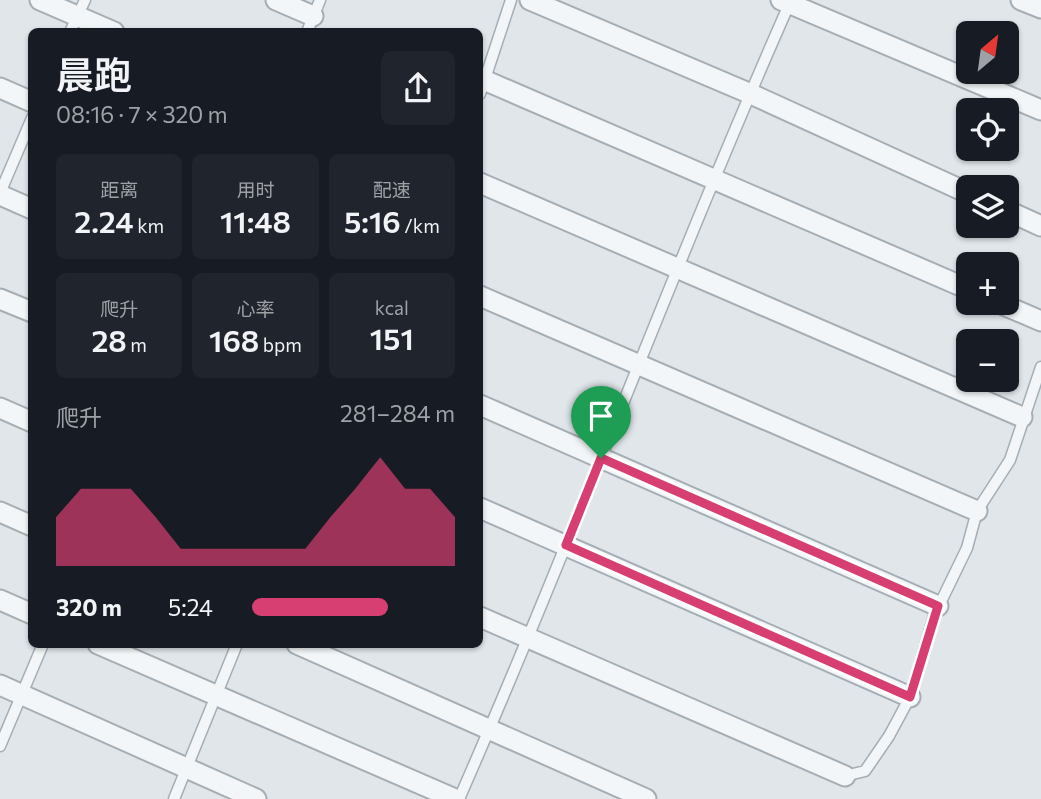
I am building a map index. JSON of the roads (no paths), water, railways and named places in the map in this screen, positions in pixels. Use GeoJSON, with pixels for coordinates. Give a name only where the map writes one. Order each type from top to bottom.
{"type":"FeatureCollection","features":[{"type":"Feature","properties":{"kind":"street"},"geometry":{"type":"LineString","coordinates":[[40,0],[105,28]]}},
{"type":"Feature","properties":{"kind":"street"},"geometry":{"type":"LineString","coordinates":[[276,0],[313,16]]}},
{"type":"Feature","properties":{"kind":"street"},"geometry":{"type":"LineString","coordinates":[[530,0],[751,94],[956,188]]}},
{"type":"Feature","properties":{"kind":"street"},"geometry":{"type":"LineString","coordinates":[[1021,0],[1041,8]]}},
{"type":"Feature","properties":{"kind":"street"},"geometry":{"type":"LineString","coordinates":[[787,1],[1041,110]]}},
{"type":"Feature","properties":{"kind":"street"},"geometry":{"type":"LineString","coordinates":[[483,87],[713,180],[956,284]]}},
{"type":"Feature","properties":{"kind":"street"},"geometry":{"type":"LineString","coordinates":[[0,88],[28,100]]}},
{"type":"Feature","properties":{"kind":"street"},"geometry":{"type":"LineString","coordinates":[[483,184],[1022,417]]}},
{"type":"Feature","properties":{"kind":"street"},"geometry":{"type":"LineString","coordinates":[[0,194],[28,207]]}},
{"type":"Feature","properties":{"kind":"street"},"geometry":{"type":"LineString","coordinates":[[1019,216],[1041,226]]}},
{"type":"Feature","properties":{"kind":"street"},"geometry":{"type":"LineString","coordinates":[[483,297],[977,511]]}},
{"type":"Feature","properties":{"kind":"street"},"geometry":{"type":"LineString","coordinates":[[0,299],[28,310]]}},
{"type":"Feature","properties":{"kind":"street"},"geometry":{"type":"LineString","coordinates":[[1019,312],[1041,321]]}},
{"type":"Feature","properties":{"kind":"street"},"geometry":{"type":"LineString","coordinates":[[483,406],[938,606]]}},
{"type":"Feature","properties":{"kind":"street"},"geometry":{"type":"LineString","coordinates":[[0,408],[28,420]]}},
{"type":"Feature","properties":{"kind":"street"},"geometry":{"type":"LineString","coordinates":[[483,509],[910,697]]}},
{"type":"Feature","properties":{"kind":"street"},"geometry":{"type":"LineString","coordinates":[[0,512],[28,524]]}},
{"type":"Feature","properties":{"kind":"street"},"geometry":{"type":"LineString","coordinates":[[0,600],[28,612]]}},
{"type":"Feature","properties":{"kind":"street"},"geometry":{"type":"LineString","coordinates":[[483,618],[845,776]]}},
{"type":"Feature","properties":{"kind":"street"},"geometry":{"type":"LineString","coordinates":[[107,648],[457,799]]}},
{"type":"Feature","properties":{"kind":"street"},"geometry":{"type":"LineString","coordinates":[[306,648],[646,799]]}},
{"type":"Feature","properties":{"kind":"street"},"geometry":{"type":"LineString","coordinates":[[0,684],[256,799]]}},
{"type":"Feature","properties":{"kind":"lane"},"geometry":{"type":"LineString","coordinates":[[483,84],[511,0]]}},
{"type":"Feature","properties":{"kind":"lane"},"geometry":{"type":"LineString","coordinates":[[457,799],[489,730],[566,545],[787,1]]}},
{"type":"Feature","properties":{"kind":"lane"},"geometry":{"type":"LineString","coordinates":[[0,194],[28,128]]}},
{"type":"Feature","properties":{"kind":"lane"},"geometry":{"type":"LineString","coordinates":[[845,776],[858,775],[867,768],[889,736],[910,697],[938,606],[967,548],[977,511],[1010,460],[1022,417],[1041,367]]}},
{"type":"Feature","properties":{"kind":"lane"},"geometry":{"type":"LineString","coordinates":[[0,746],[41,648]]}},
{"type":"Feature","properties":{"kind":"lane"},"geometry":{"type":"LineString","coordinates":[[174,799],[235,648]]}}]}
